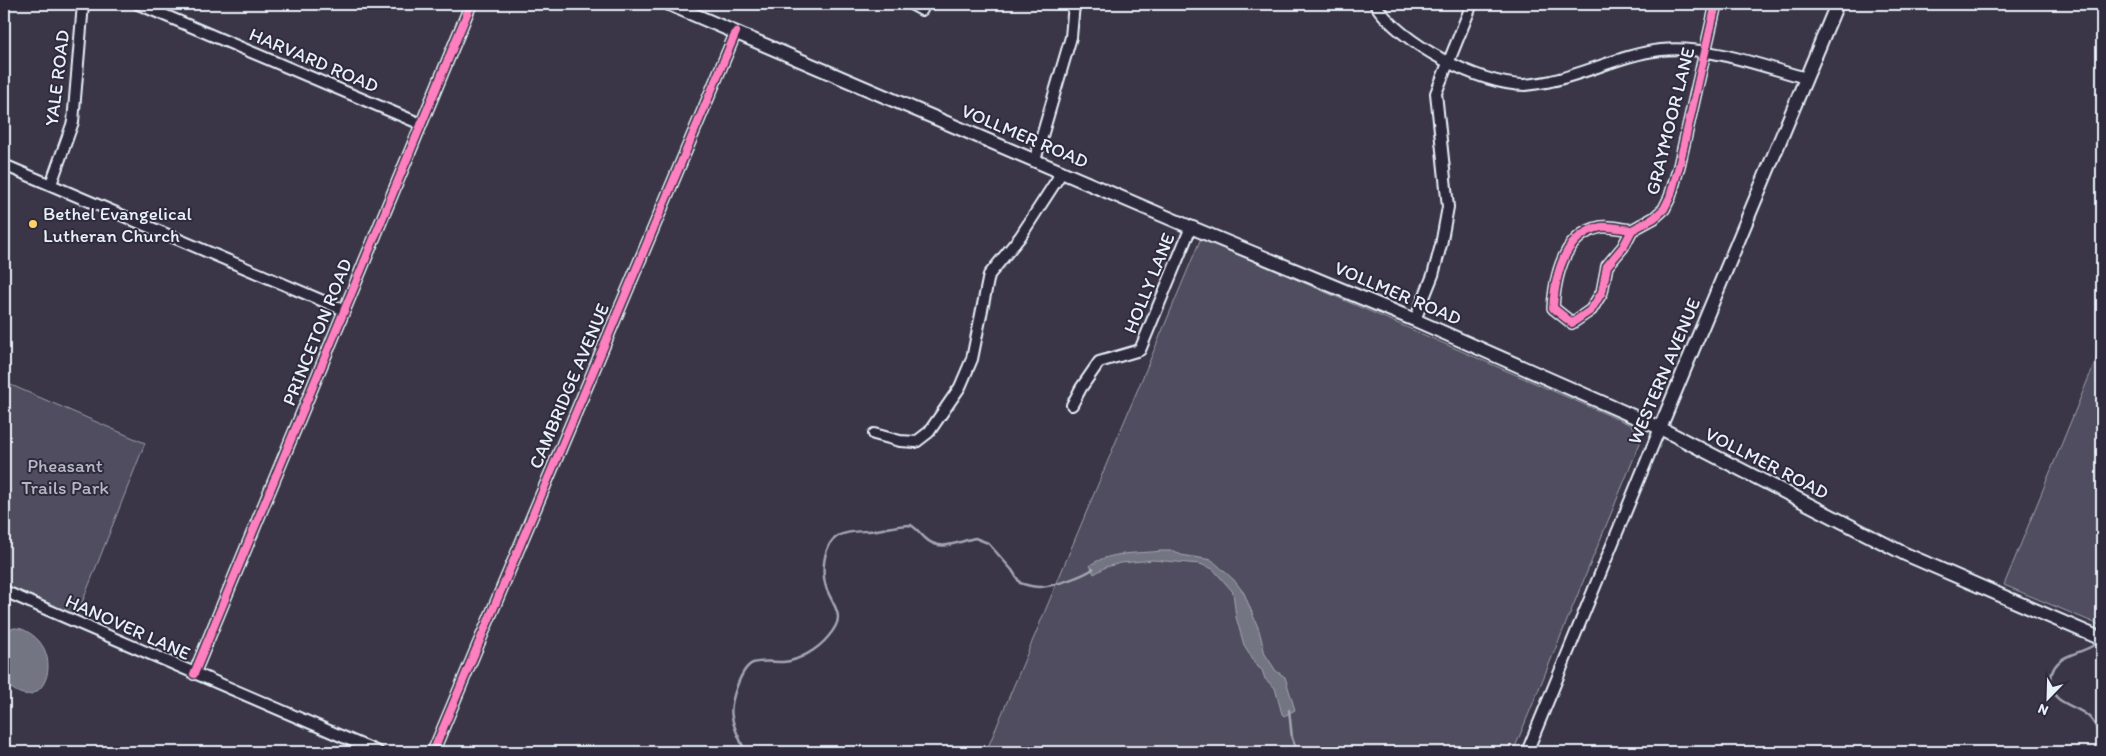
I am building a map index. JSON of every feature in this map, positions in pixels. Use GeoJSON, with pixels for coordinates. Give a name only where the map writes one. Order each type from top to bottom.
{"type":"FeatureCollection","features":[{"type":"Feature","properties":{"kind":"main road","name":"VOLLMER ROAD"},"geometry":{"type":"LineString","coordinates":[[668,4],[691,8],[736,32],[1191,227],[1416,320],[1660,428],[1905,554],[2102,639]]}},
{"type":"Feature","properties":{"kind":"main road","name":"WESTERN AVENUE"},"geometry":{"type":"LineString","coordinates":[[1660,428],[1837,4]]}},
{"type":"Feature","properties":{"kind":"street","name":"YALE ROAD"},"geometry":{"type":"LineString","coordinates":[[51,184],[73,122],[83,4]]}},
{"type":"Feature","properties":{"kind":"street","name":"HARVARD ROAD"},"geometry":{"type":"LineString","coordinates":[[138,4],[421,124]]}},
{"type":"Feature","properties":{"kind":"street","name":"PRINCETON ROAD"},"geometry":{"type":"LineString","coordinates":[[194,674],[471,4]]}},
{"type":"Feature","properties":{"kind":"street"},"geometry":{"type":"LineString","coordinates":[[911,4],[922,10]]}},
{"type":"Feature","properties":{"kind":"street"},"geometry":{"type":"LineString","coordinates":[[1035,160],[1071,37],[1074,4]]}},
{"type":"Feature","properties":{"kind":"street","name":"GRAYMOOR LANE"},"geometry":{"type":"LineString","coordinates":[[1376,4],[1405,36],[1448,62],[1494,79],[1524,85],[1551,81],[1662,50],[1705,52],[1806,78]]}},
{"type":"Feature","properties":{"kind":"street"},"geometry":{"type":"LineString","coordinates":[[1416,320],[1441,245],[1448,207],[1436,93],[1472,4]]}},
{"type":"Feature","properties":{"kind":"street","name":"GRAYMOOR LANE"},"geometry":{"type":"LineString","coordinates":[[1632,230],[1654,218],[1664,209],[1670,197],[1679,166],[1716,4]]}},
{"type":"Feature","properties":{"kind":"street","name":"CAMBRIDGE AVENUE"},"geometry":{"type":"LineString","coordinates":[[432,752],[736,32]]}},
{"type":"Feature","properties":{"kind":"street"},"geometry":{"type":"LineString","coordinates":[[4,165],[344,310]]}},
{"type":"Feature","properties":{"kind":"street"},"geometry":{"type":"LineString","coordinates":[[874,434],[900,441],[916,442],[928,432],[960,387],[972,360],[989,275],[1020,237],[1062,172]]}},
{"type":"Feature","properties":{"kind":"street","name":"HOLLY LANE"},"geometry":{"type":"LineString","coordinates":[[1072,405],[1099,362],[1140,350],[1191,227]]}},
{"type":"Feature","properties":{"kind":"street"},"geometry":{"type":"LineString","coordinates":[[1601,227],[1632,230],[1623,247],[1607,266],[1602,292],[1591,310],[1572,323],[1553,308],[1555,278],[1570,245],[1580,235],[1601,227]]}},
{"type":"Feature","properties":{"kind":"street","name":"WESTERN AVENUE"},"geometry":{"type":"LineString","coordinates":[[1527,752],[1660,428]]}},
{"type":"Feature","properties":{"kind":"street","name":"HANOVER LANE"},"geometry":{"type":"LineString","coordinates":[[4,591],[378,752]]}},
{"type":"Feature","properties":{"kind":"green space"},"geometry":{"type":"Polygon","coordinates":[[[1201,238],[1629,424],[1636,430],[1640,443],[1513,752],[986,752],[1201,238]]]}},
{"type":"Feature","properties":{"kind":"green space"},"geometry":{"type":"Polygon","coordinates":[[[2102,345],[2102,626],[2004,585],[2102,345]]]}},
{"type":"Feature","properties":{"kind":"green space","name":"Pheasant Trails Park"},"geometry":{"type":"Polygon","coordinates":[[[4,382],[145,443],[76,618],[4,586],[4,382]]]}},
{"type":"Feature","properties":{"kind":"water"},"geometry":{"type":"Polygon","coordinates":[[[1175,551],[1181,555],[1212,560],[1234,580],[1244,593],[1259,630],[1265,654],[1276,671],[1285,677],[1295,710],[1284,716],[1282,714],[1275,688],[1265,679],[1262,670],[1244,645],[1236,617],[1233,592],[1213,569],[1200,564],[1153,560],[1121,563],[1106,567],[1094,574],[1090,565],[1116,555],[1175,551]]]}},
{"type":"Feature","properties":{"kind":"water"},"geometry":{"type":"Polygon","coordinates":[[[19,628],[31,634],[42,645],[47,657],[48,670],[44,682],[38,690],[28,694],[17,692],[4,681],[4,632],[19,628]]]}},
{"type":"Feature","properties":{"kind":"waterway"},"geometry":{"type":"LineString","coordinates":[[745,752],[732,717],[732,704],[736,687],[748,666],[753,663],[764,661],[783,662],[808,654],[824,641],[833,630],[837,624],[838,614],[825,583],[824,560],[830,545],[840,535],[849,532],[872,531],[911,525],[925,538],[937,545],[950,545],[975,538],[988,543],[1012,570],[1020,583],[1035,587],[1060,583],[1093,569]]}},
{"type":"Feature","properties":{"kind":"waterway"},"geometry":{"type":"LineString","coordinates":[[2096,644],[2061,660],[2053,670],[2051,680],[2055,695],[2064,703],[2083,712],[2095,724],[2102,749]]}},
{"type":"Feature","properties":{"kind":"waterway"},"geometry":{"type":"LineString","coordinates":[[1289,710],[1292,738],[1297,752]]}},
{"type":"Feature","properties":{"kind":"cycle path"},"geometry":{"type":"LineString","coordinates":[[194,674],[471,4]]}},
{"type":"Feature","properties":{"kind":"cycle path"},"geometry":{"type":"LineString","coordinates":[[1632,230],[1601,227],[1588,231],[1578,238],[1570,247],[1559,270],[1553,308],[1572,323],[1591,310],[1602,292],[1607,266],[1623,247],[1632,230],[1654,218],[1664,209],[1670,197],[1679,166],[1716,4]]}},
{"type":"Feature","properties":{"kind":"cycle path"},"geometry":{"type":"LineString","coordinates":[[433,752],[736,32]]}},
{"type":"Feature","properties":{"kind":"place","name":"Bethel Evangelical Lutheran Church"},"geometry":{"type":"Point","coordinates":[33,224]}}]}
